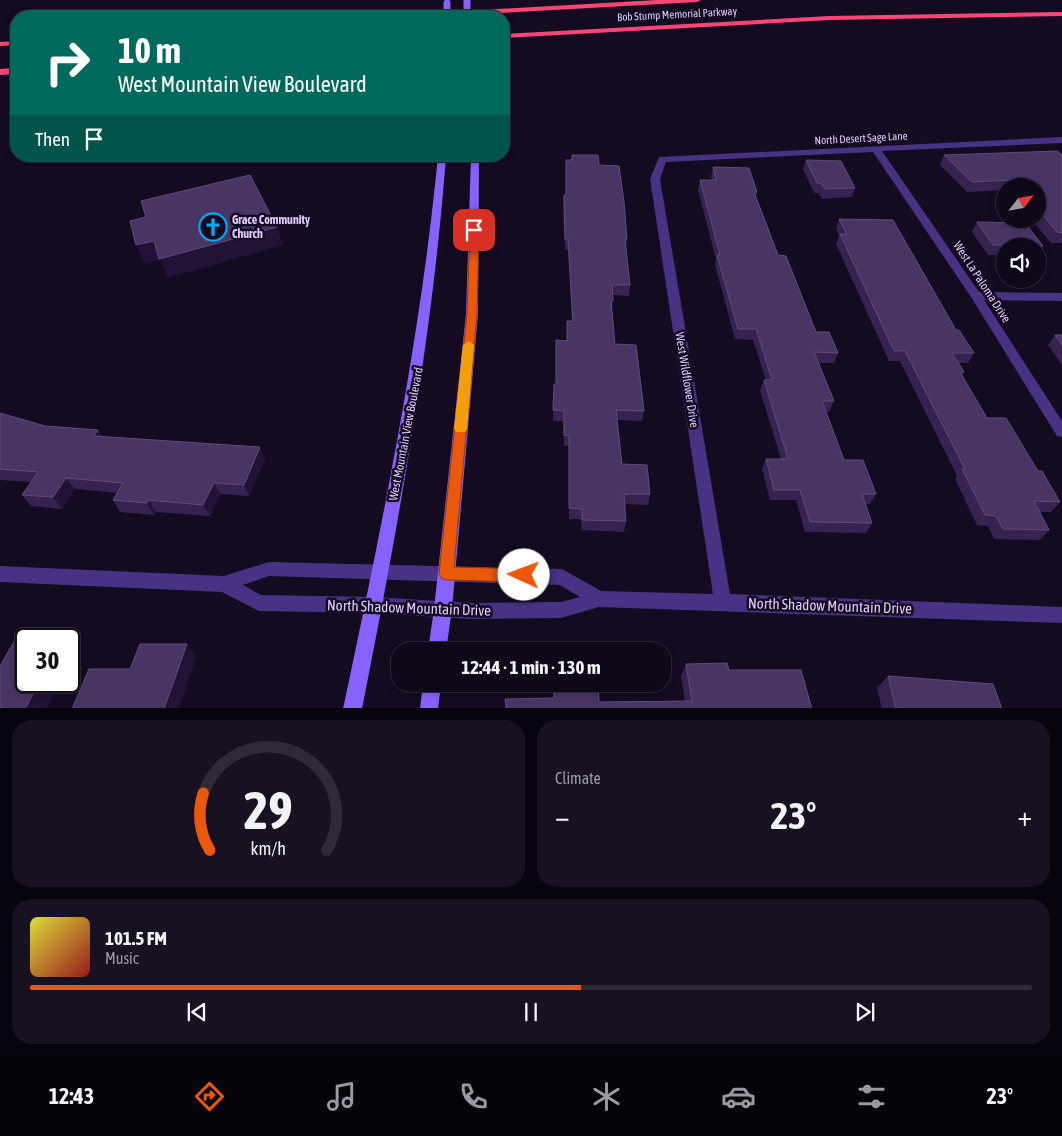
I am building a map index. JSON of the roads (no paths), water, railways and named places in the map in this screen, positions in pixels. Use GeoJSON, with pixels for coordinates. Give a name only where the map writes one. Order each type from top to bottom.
{"type":"FeatureCollection","features":[{"type":"Feature","properties":{"kind":"highway","name":"Bob Stump Memorial Parkway"},"geometry":{"type":"LineString","coordinates":[[510,10],[697,0]]}},
{"type":"Feature","properties":{"kind":"highway","name":"Bob Stump Memorial Parkway"},"geometry":{"type":"LineString","coordinates":[[510,36],[830,18],[1062,14]]}},
{"type":"Feature","properties":{"kind":"street","name":"North Desert Sage Lane"},"geometry":{"type":"LineString","coordinates":[[662,159],[1062,140]]}},
{"type":"Feature","properties":{"kind":"street","name":"West La Paloma Drive"},"geometry":{"type":"LineString","coordinates":[[875,148],[976,296],[1062,432]]}},
{"type":"Feature","properties":{"kind":"street","name":"West Wildflower Drive"},"geometry":{"type":"LineString","coordinates":[[662,159],[655,179],[723,602]]}},
{"type":"Feature","properties":{"kind":"street","name":"West Mountain View Boulevard"},"geometry":{"type":"LineString","coordinates":[[352,708],[418,369],[442,162]]}},
{"type":"Feature","properties":{"kind":"street"},"geometry":{"type":"LineString","coordinates":[[438,642],[472,314],[475,162]]}},
{"type":"Feature","properties":{"kind":"street"},"geometry":{"type":"LineString","coordinates":[[976,296],[1062,298]]}},
{"type":"Feature","properties":{"kind":"street","name":"North Shadow Mountain Drive"},"geometry":{"type":"LineString","coordinates":[[0,574],[224,584],[269,569],[562,577],[599,599]]}},
{"type":"Feature","properties":{"kind":"street","name":"North Shadow Mountain Drive"},"geometry":{"type":"LineString","coordinates":[[224,584],[259,603],[372,605],[443,609],[561,610],[599,599],[1062,615]]}},
{"type":"Feature","properties":{"kind":"street"},"geometry":{"type":"LineString","coordinates":[[429,708],[431,692]]}},
{"type":"Feature","properties":{"kind":"place","name":"Grace Community Church"},"geometry":{"type":"Point","coordinates":[213,227]}}]}
